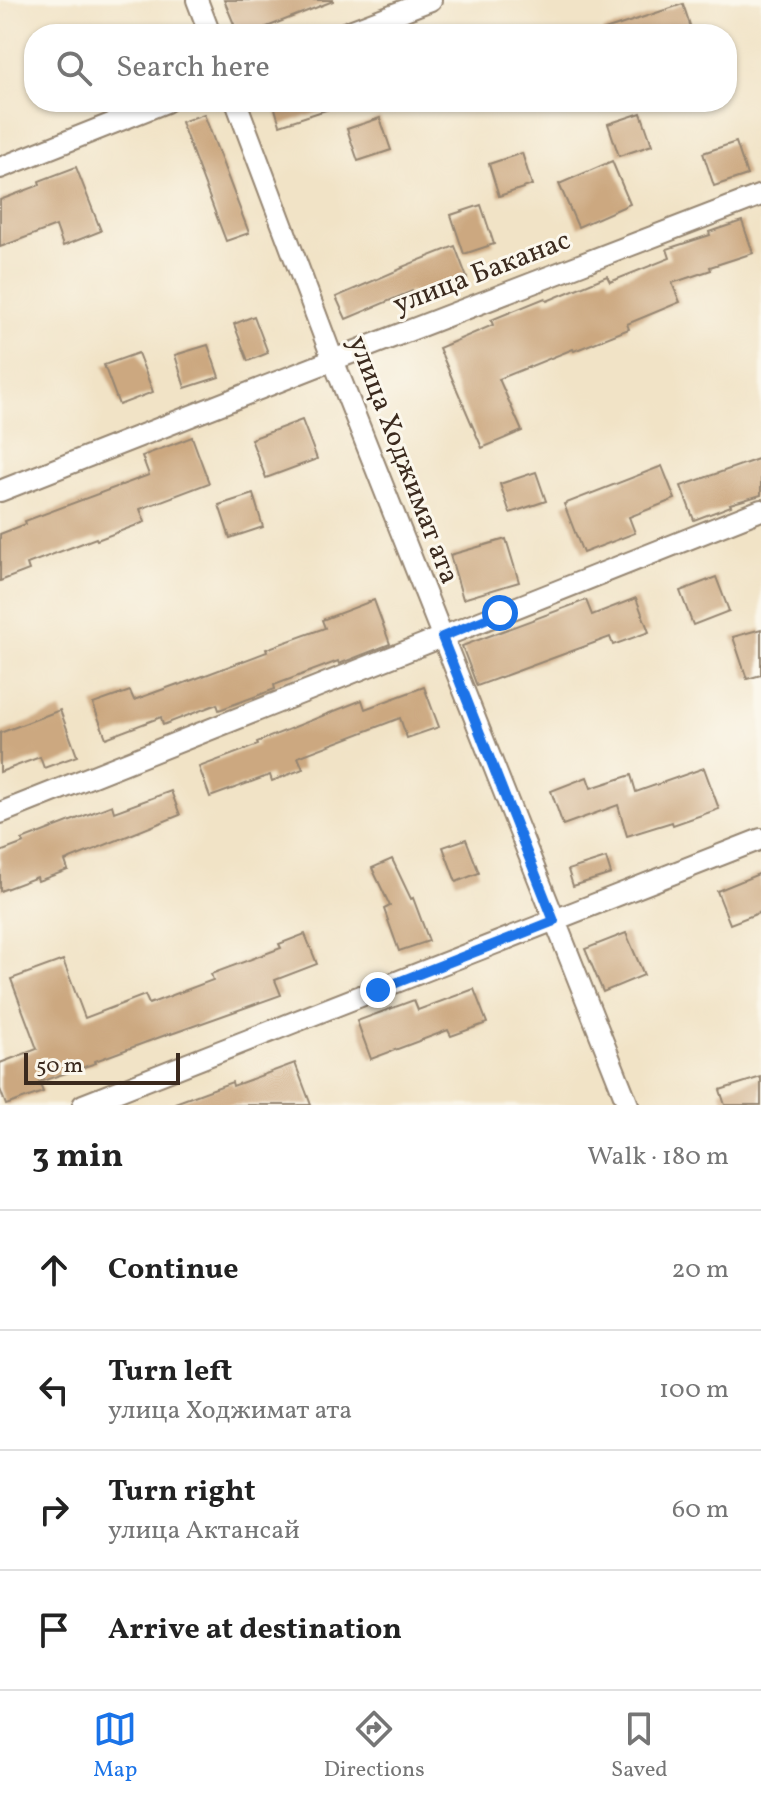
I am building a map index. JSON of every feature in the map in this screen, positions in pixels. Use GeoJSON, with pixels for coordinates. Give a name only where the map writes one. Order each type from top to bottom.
{"type":"FeatureCollection","features":[{"type":"Feature","properties":{"kind":"street"},"geometry":{"type":"LineString","coordinates":[[197,0],[206,24]]}},
{"type":"Feature","properties":{"kind":"street"},"geometry":{"type":"LineString","coordinates":[[368,24],[431,0]]}},
{"type":"Feature","properties":{"kind":"street"},"geometry":{"type":"LineString","coordinates":[[0,168],[141,112]]}},
{"type":"Feature","properties":{"kind":"street","name":"улица Ходжимат ата"},"geometry":{"type":"LineString","coordinates":[[240,112],[333,360],[628,1105]]}},
{"type":"Feature","properties":{"kind":"street","name":"улица Баканас"},"geometry":{"type":"LineString","coordinates":[[0,491],[761,195]]}},
{"type":"Feature","properties":{"kind":"street"},"geometry":{"type":"LineString","coordinates":[[0,813],[761,510]]}},
{"type":"Feature","properties":{"kind":"street"},"geometry":{"type":"LineString","coordinates":[[83,1105],[761,839]]}},
{"type":"Feature","properties":{"kind":"building"},"geometry":{"type":"Polygon","coordinates":[[[224,0],[333,0],[274,24],[234,24],[224,0]]]}},
{"type":"Feature","properties":{"kind":"building"},"geometry":{"type":"Polygon","coordinates":[[[683,4],[690,24],[623,24],[683,4]]]}},
{"type":"Feature","properties":{"kind":"building"},"geometry":{"type":"Polygon","coordinates":[[[276,112],[320,112],[280,125],[276,112]]]}},
{"type":"Feature","properties":{"kind":"building"},"geometry":{"type":"Polygon","coordinates":[[[641,113],[652,145],[619,156],[608,124],[641,113]]]}},
{"type":"Feature","properties":{"kind":"building"},"geometry":{"type":"Polygon","coordinates":[[[204,114],[249,233],[226,241],[181,122],[204,114]]]}},
{"type":"Feature","properties":{"kind":"building"},"geometry":{"type":"Polygon","coordinates":[[[380,118],[391,150],[358,161],[347,129],[380,118]]]}},
{"type":"Feature","properties":{"kind":"building"},"geometry":{"type":"Polygon","coordinates":[[[736,142],[747,175],[714,186],[703,153],[736,142]]]}},
{"type":"Feature","properties":{"kind":"building"},"geometry":{"type":"Polygon","coordinates":[[[522,153],[532,185],[499,196],[489,164],[522,153]]]}},
{"type":"Feature","properties":{"kind":"building"},"geometry":{"type":"Polygon","coordinates":[[[612,161],[630,204],[578,227],[559,184],[612,161]]]}},
{"type":"Feature","properties":{"kind":"building"},"geometry":{"type":"Polygon","coordinates":[[[76,167],[101,231],[63,246],[56,226],[0,247],[0,200],[76,167]]]}},
{"type":"Feature","properties":{"kind":"building"},"geometry":{"type":"Polygon","coordinates":[[[481,205],[494,244],[464,254],[451,215],[481,205]]]}},
{"type":"Feature","properties":{"kind":"building"},"geometry":{"type":"Polygon","coordinates":[[[742,221],[753,253],[672,283],[680,302],[627,324],[629,329],[499,379],[522,431],[482,448],[439,348],[493,325],[491,320],[545,298],[547,301],[607,276],[610,282],[670,258],[667,249],[742,221]]]}},
{"type":"Feature","properties":{"kind":"building"},"geometry":{"type":"Polygon","coordinates":[[[455,246],[467,278],[414,298],[412,291],[346,319],[336,297],[455,246]]]}},
{"type":"Feature","properties":{"kind":"building"},"geometry":{"type":"Polygon","coordinates":[[[254,316],[268,353],[248,361],[234,324],[254,316]]]}},
{"type":"Feature","properties":{"kind":"building"},"geometry":{"type":"Polygon","coordinates":[[[208,345],[219,377],[185,388],[175,355],[208,345]]]}},
{"type":"Feature","properties":{"kind":"building"},"geometry":{"type":"Polygon","coordinates":[[[138,353],[153,392],[119,405],[104,365],[138,353]]]}},
{"type":"Feature","properties":{"kind":"building"},"geometry":{"type":"Polygon","coordinates":[[[302,420],[317,459],[266,478],[251,439],[302,420]]]}},
{"type":"Feature","properties":{"kind":"building"},"geometry":{"type":"Polygon","coordinates":[[[192,437],[209,483],[140,509],[145,522],[27,564],[29,570],[0,581],[0,534],[26,524],[25,521],[149,475],[142,456],[192,437]]]}},
{"type":"Feature","properties":{"kind":"building"},"geometry":{"type":"Polygon","coordinates":[[[761,458],[761,495],[730,504],[694,520],[681,486],[761,458]]]}},
{"type":"Feature","properties":{"kind":"building"},"geometry":{"type":"Polygon","coordinates":[[[662,466],[675,499],[629,517],[635,533],[583,553],[564,504],[662,466]]]}},
{"type":"Feature","properties":{"kind":"building"},"geometry":{"type":"Polygon","coordinates":[[[536,472],[546,501],[510,513],[500,484],[536,472]]]}},
{"type":"Feature","properties":{"kind":"building"},"geometry":{"type":"Polygon","coordinates":[[[253,494],[263,527],[230,538],[219,505],[253,494]]]}},
{"type":"Feature","properties":{"kind":"building"},"geometry":{"type":"Polygon","coordinates":[[[506,539],[519,582],[463,599],[450,555],[506,539]]]}},
{"type":"Feature","properties":{"kind":"building"},"geometry":{"type":"Polygon","coordinates":[[[716,577],[729,611],[693,625],[680,591],[716,577]]]}},
{"type":"Feature","properties":{"kind":"building"},"geometry":{"type":"Polygon","coordinates":[[[636,598],[649,632],[613,645],[610,637],[477,686],[462,646],[586,600],[592,615],[636,598]]]}},
{"type":"Feature","properties":{"kind":"building"},"geometry":{"type":"Polygon","coordinates":[[[374,600],[390,644],[274,685],[275,689],[219,710],[217,704],[163,725],[161,717],[106,738],[93,704],[130,691],[134,700],[179,685],[325,628],[322,620],[374,600]]]}},
{"type":"Feature","properties":{"kind":"building"},"geometry":{"type":"Polygon","coordinates":[[[761,629],[761,675],[747,679],[733,637],[761,629]]]}},
{"type":"Feature","properties":{"kind":"building"},"geometry":{"type":"Polygon","coordinates":[[[424,687],[439,727],[407,738],[400,718],[298,757],[303,769],[272,781],[270,775],[210,797],[199,767],[362,700],[365,709],[424,687]]]}},
{"type":"Feature","properties":{"kind":"building"},"geometry":{"type":"Polygon","coordinates":[[[60,710],[77,756],[44,768],[40,757],[0,772],[0,733],[60,710]]]}},
{"type":"Feature","properties":{"kind":"building"},"geometry":{"type":"Polygon","coordinates":[[[704,768],[719,809],[627,836],[618,805],[563,825],[551,791],[587,777],[591,788],[631,775],[636,792],[704,768]]]}},
{"type":"Feature","properties":{"kind":"building"},"geometry":{"type":"Polygon","coordinates":[[[171,791],[180,815],[65,861],[68,870],[38,881],[37,877],[0,891],[0,852],[24,843],[22,840],[112,805],[114,812],[171,791]]]}},
{"type":"Feature","properties":{"kind":"building"},"geometry":{"type":"Polygon","coordinates":[[[466,839],[479,873],[456,882],[443,847],[466,839]]]}},
{"type":"Feature","properties":{"kind":"building"},"geometry":{"type":"Polygon","coordinates":[[[606,858],[611,874],[573,886],[568,870],[606,858]]]}},
{"type":"Feature","properties":{"kind":"building"},"geometry":{"type":"Polygon","coordinates":[[[392,859],[413,898],[429,941],[399,951],[384,909],[390,906],[372,868],[392,859]]]}},
{"type":"Feature","properties":{"kind":"building"},"geometry":{"type":"Polygon","coordinates":[[[761,873],[761,912],[730,924],[717,891],[761,873]]]}},
{"type":"Feature","properties":{"kind":"building"},"geometry":{"type":"Polygon","coordinates":[[[626,933],[644,975],[603,992],[585,949],[626,933]]]}},
{"type":"Feature","properties":{"kind":"building"},"geometry":{"type":"Polygon","coordinates":[[[305,934],[317,964],[275,980],[281,995],[39,1082],[43,1092],[6,1105],[0,1089],[0,1063],[37,1049],[11,979],[63,960],[85,1018],[145,995],[149,1004],[213,980],[211,974],[281,948],[279,944],[305,934]]]}},
{"type":"Feature","properties":{"kind":"building"},"geometry":{"type":"Polygon","coordinates":[[[474,989],[487,1023],[451,1036],[448,1030],[371,1059],[357,1021],[414,1000],[418,1010],[474,989]]]}},
{"type":"Feature","properties":{"kind":"building"},"geometry":{"type":"Polygon","coordinates":[[[295,1063],[311,1105],[175,1105],[232,1082],[233,1086],[295,1063]]]}},
{"type":"Feature","properties":{"kind":"building"},"geometry":{"type":"Polygon","coordinates":[[[761,1077],[761,1105],[725,1105],[720,1090],[761,1077]]]}},
{"type":"Feature","properties":{"kind":"route"},"geometry":{"type":"LineString","coordinates":[[378,990],[554,921],[442,637],[500,613]]}}]}
